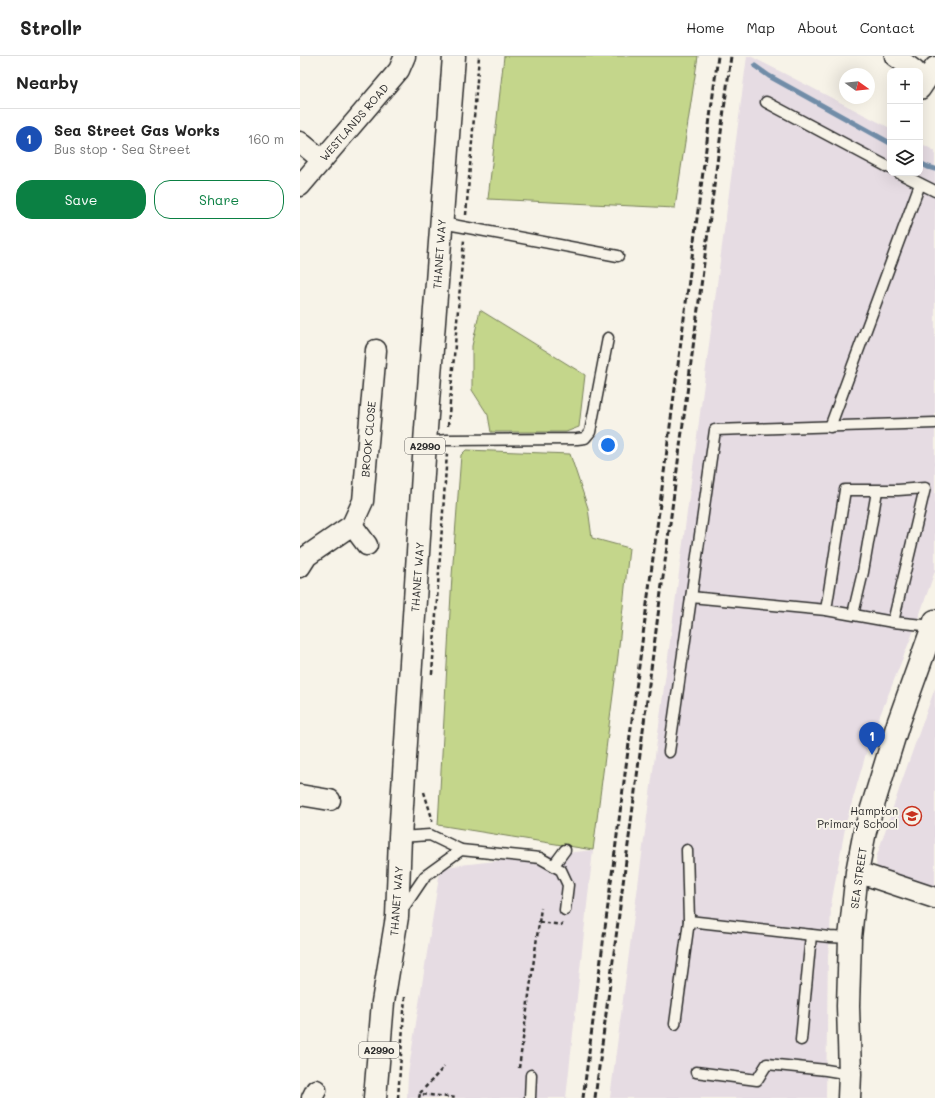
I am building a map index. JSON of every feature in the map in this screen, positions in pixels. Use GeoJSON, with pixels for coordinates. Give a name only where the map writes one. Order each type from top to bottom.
{"type":"FeatureCollection","features":[{"type":"Feature","properties":{"kind":"main road","name":"THANET WAY"},"geometry":{"type":"LineString","coordinates":[[375,1098],[383,1002],[397,917],[400,837],[425,442],[454,56]]}},
{"type":"Feature","properties":{"kind":"main road","name":"SEA STREET"},"geometry":{"type":"LineString","coordinates":[[850,1098],[848,1006],[850,938],[857,872],[865,831],[898,724],[934,624]]}},
{"type":"Feature","properties":{"kind":"street","name":"WESTLANDS ROAD"},"geometry":{"type":"LineString","coordinates":[[300,186],[399,70],[405,56]]}},
{"type":"Feature","properties":{"kind":"street"},"geometry":{"type":"LineString","coordinates":[[895,56],[912,68]]}},
{"type":"Feature","properties":{"kind":"street"},"geometry":{"type":"LineString","coordinates":[[300,142],[322,160]]}},
{"type":"Feature","properties":{"kind":"street","name":"BROOK CLOSE"},"geometry":{"type":"LineString","coordinates":[[352,525],[363,501],[379,350]]}},
{"type":"Feature","properties":{"kind":"street"},"geometry":{"type":"LineString","coordinates":[[300,567],[307,556],[352,525],[367,545]]}},
{"type":"Feature","properties":{"kind":"street"},"geometry":{"type":"LineString","coordinates":[[300,795],[330,800]]}},
{"type":"Feature","properties":{"kind":"street"},"geometry":{"type":"LineString","coordinates":[[857,872],[935,898]]}},
{"type":"Feature","properties":{"kind":"lane"},"geometry":{"type":"LineString","coordinates":[[766,102],[887,166]]}},
{"type":"Feature","properties":{"kind":"lane"},"geometry":{"type":"LineString","coordinates":[[905,176],[935,191]]}},
{"type":"Feature","properties":{"kind":"lane"},"geometry":{"type":"LineString","coordinates":[[830,426],[920,184]]}},
{"type":"Feature","properties":{"kind":"lane"},"geometry":{"type":"LineString","coordinates":[[442,223],[618,256]]}},
{"type":"Feature","properties":{"kind":"lane"},"geometry":{"type":"LineString","coordinates":[[425,442],[447,440],[585,438],[590,432],[608,338]]}},
{"type":"Feature","properties":{"kind":"lane"},"geometry":{"type":"LineString","coordinates":[[669,752],[715,430],[935,423]]}},
{"type":"Feature","properties":{"kind":"lane"},"geometry":{"type":"LineString","coordinates":[[826,610],[844,490],[877,491],[925,488],[893,622]]}},
{"type":"Feature","properties":{"kind":"lane"},"geometry":{"type":"LineString","coordinates":[[853,614],[863,572],[877,491]]}},
{"type":"Feature","properties":{"kind":"lane"},"geometry":{"type":"LineString","coordinates":[[691,596],[826,610],[893,622],[934,624]]}},
{"type":"Feature","properties":{"kind":"lane"},"geometry":{"type":"LineString","coordinates":[[400,837],[430,835],[461,850],[540,858],[561,870],[568,885],[565,910]]}},
{"type":"Feature","properties":{"kind":"lane"},"geometry":{"type":"LineString","coordinates":[[397,917],[425,876],[461,850]]}},
{"type":"Feature","properties":{"kind":"lane"},"geometry":{"type":"LineString","coordinates":[[554,865],[565,850]]}},
{"type":"Feature","properties":{"kind":"lane"},"geometry":{"type":"LineString","coordinates":[[675,1024],[689,921],[687,850]]}},
{"type":"Feature","properties":{"kind":"lane"},"geometry":{"type":"LineString","coordinates":[[689,921],[830,938],[850,938]]}},
{"type":"Feature","properties":{"kind":"lane"},"geometry":{"type":"LineString","coordinates":[[801,1040],[811,935]]}},
{"type":"Feature","properties":{"kind":"lane"},"geometry":{"type":"LineString","coordinates":[[696,1072],[757,1080],[767,1064],[850,1074]]}},
{"type":"Feature","properties":{"kind":"lane"},"geometry":{"type":"LineString","coordinates":[[530,1098],[532,1075]]}},
{"type":"Feature","properties":{"kind":"path"},"geometry":{"type":"LineString","coordinates":[[432,676],[447,440],[479,56]]}},
{"type":"Feature","properties":{"kind":"path"},"geometry":{"type":"LineString","coordinates":[[424,785],[423,793],[432,818],[430,835]]}},
{"type":"Feature","properties":{"kind":"path"},"geometry":{"type":"LineString","coordinates":[[519,1072],[541,908]]}},
{"type":"Feature","properties":{"kind":"path"},"geometry":{"type":"LineString","coordinates":[[539,922],[564,925]]}},
{"type":"Feature","properties":{"kind":"path"},"geometry":{"type":"LineString","coordinates":[[398,1098],[406,989]]}},
{"type":"Feature","properties":{"kind":"path"},"geometry":{"type":"LineString","coordinates":[[420,1098],[420,1094],[444,1067]]}},
{"type":"Feature","properties":{"kind":"path"},"geometry":{"type":"LineString","coordinates":[[420,1094],[457,1098]]}},
{"type":"Feature","properties":{"kind":"shaded area"},"geometry":{"type":"Polygon","coordinates":[[[747,56],[750,56],[839,102],[839,104],[843,104],[887,126],[887,176],[923,176],[923,145],[935,151],[935,571],[916,625],[869,743],[846,823],[831,905],[828,955],[826,1098],[610,1098],[747,56]]]}},
{"type":"Feature","properties":{"kind":"shaded area","name":"Hampton Primary School"},"geometry":{"type":"Polygon","coordinates":[[[935,688],[935,892],[877,873],[876,858],[935,688]]]}},
{"type":"Feature","properties":{"kind":"shaded area"},"geometry":{"type":"Polygon","coordinates":[[[593,850],[566,1098],[407,1098],[408,1074],[440,870],[452,866],[593,850]]]}},
{"type":"Feature","properties":{"kind":"green space"},"geometry":{"type":"Polygon","coordinates":[[[504,56],[698,56],[675,208],[488,199],[504,56]]]}},
{"type":"Feature","properties":{"kind":"green space"},"geometry":{"type":"Polygon","coordinates":[[[480,310],[585,375],[579,427],[566,432],[491,432],[488,415],[472,390],[472,346],[480,310]]]}},
{"type":"Feature","properties":{"kind":"green space"},"geometry":{"type":"Polygon","coordinates":[[[466,450],[570,454],[588,508],[592,538],[629,548],[618,656],[593,850],[438,825],[452,576],[461,455],[466,450]]]}},
{"type":"Feature","properties":{"kind":"waterway"},"geometry":{"type":"LineString","coordinates":[[755,66],[769,76],[887,141]]}},
{"type":"Feature","properties":{"kind":"waterway"},"geometry":{"type":"LineString","coordinates":[[923,164],[935,169]]}},
{"type":"Feature","properties":{"kind":"railway"},"geometry":{"type":"LineString","coordinates":[[583,1098],[718,56]]}},
{"type":"Feature","properties":{"kind":"railway"},"geometry":{"type":"LineString","coordinates":[[595,1098],[731,56]]}},
{"type":"Feature","properties":{"kind":"place","name":"Sea Street Gas Works"},"geometry":{"type":"Point","coordinates":[872,755]}},
{"type":"Feature","properties":{"kind":"place","name":"Hampton Primary School"},"geometry":{"type":"Point","coordinates":[912,816]}}]}
